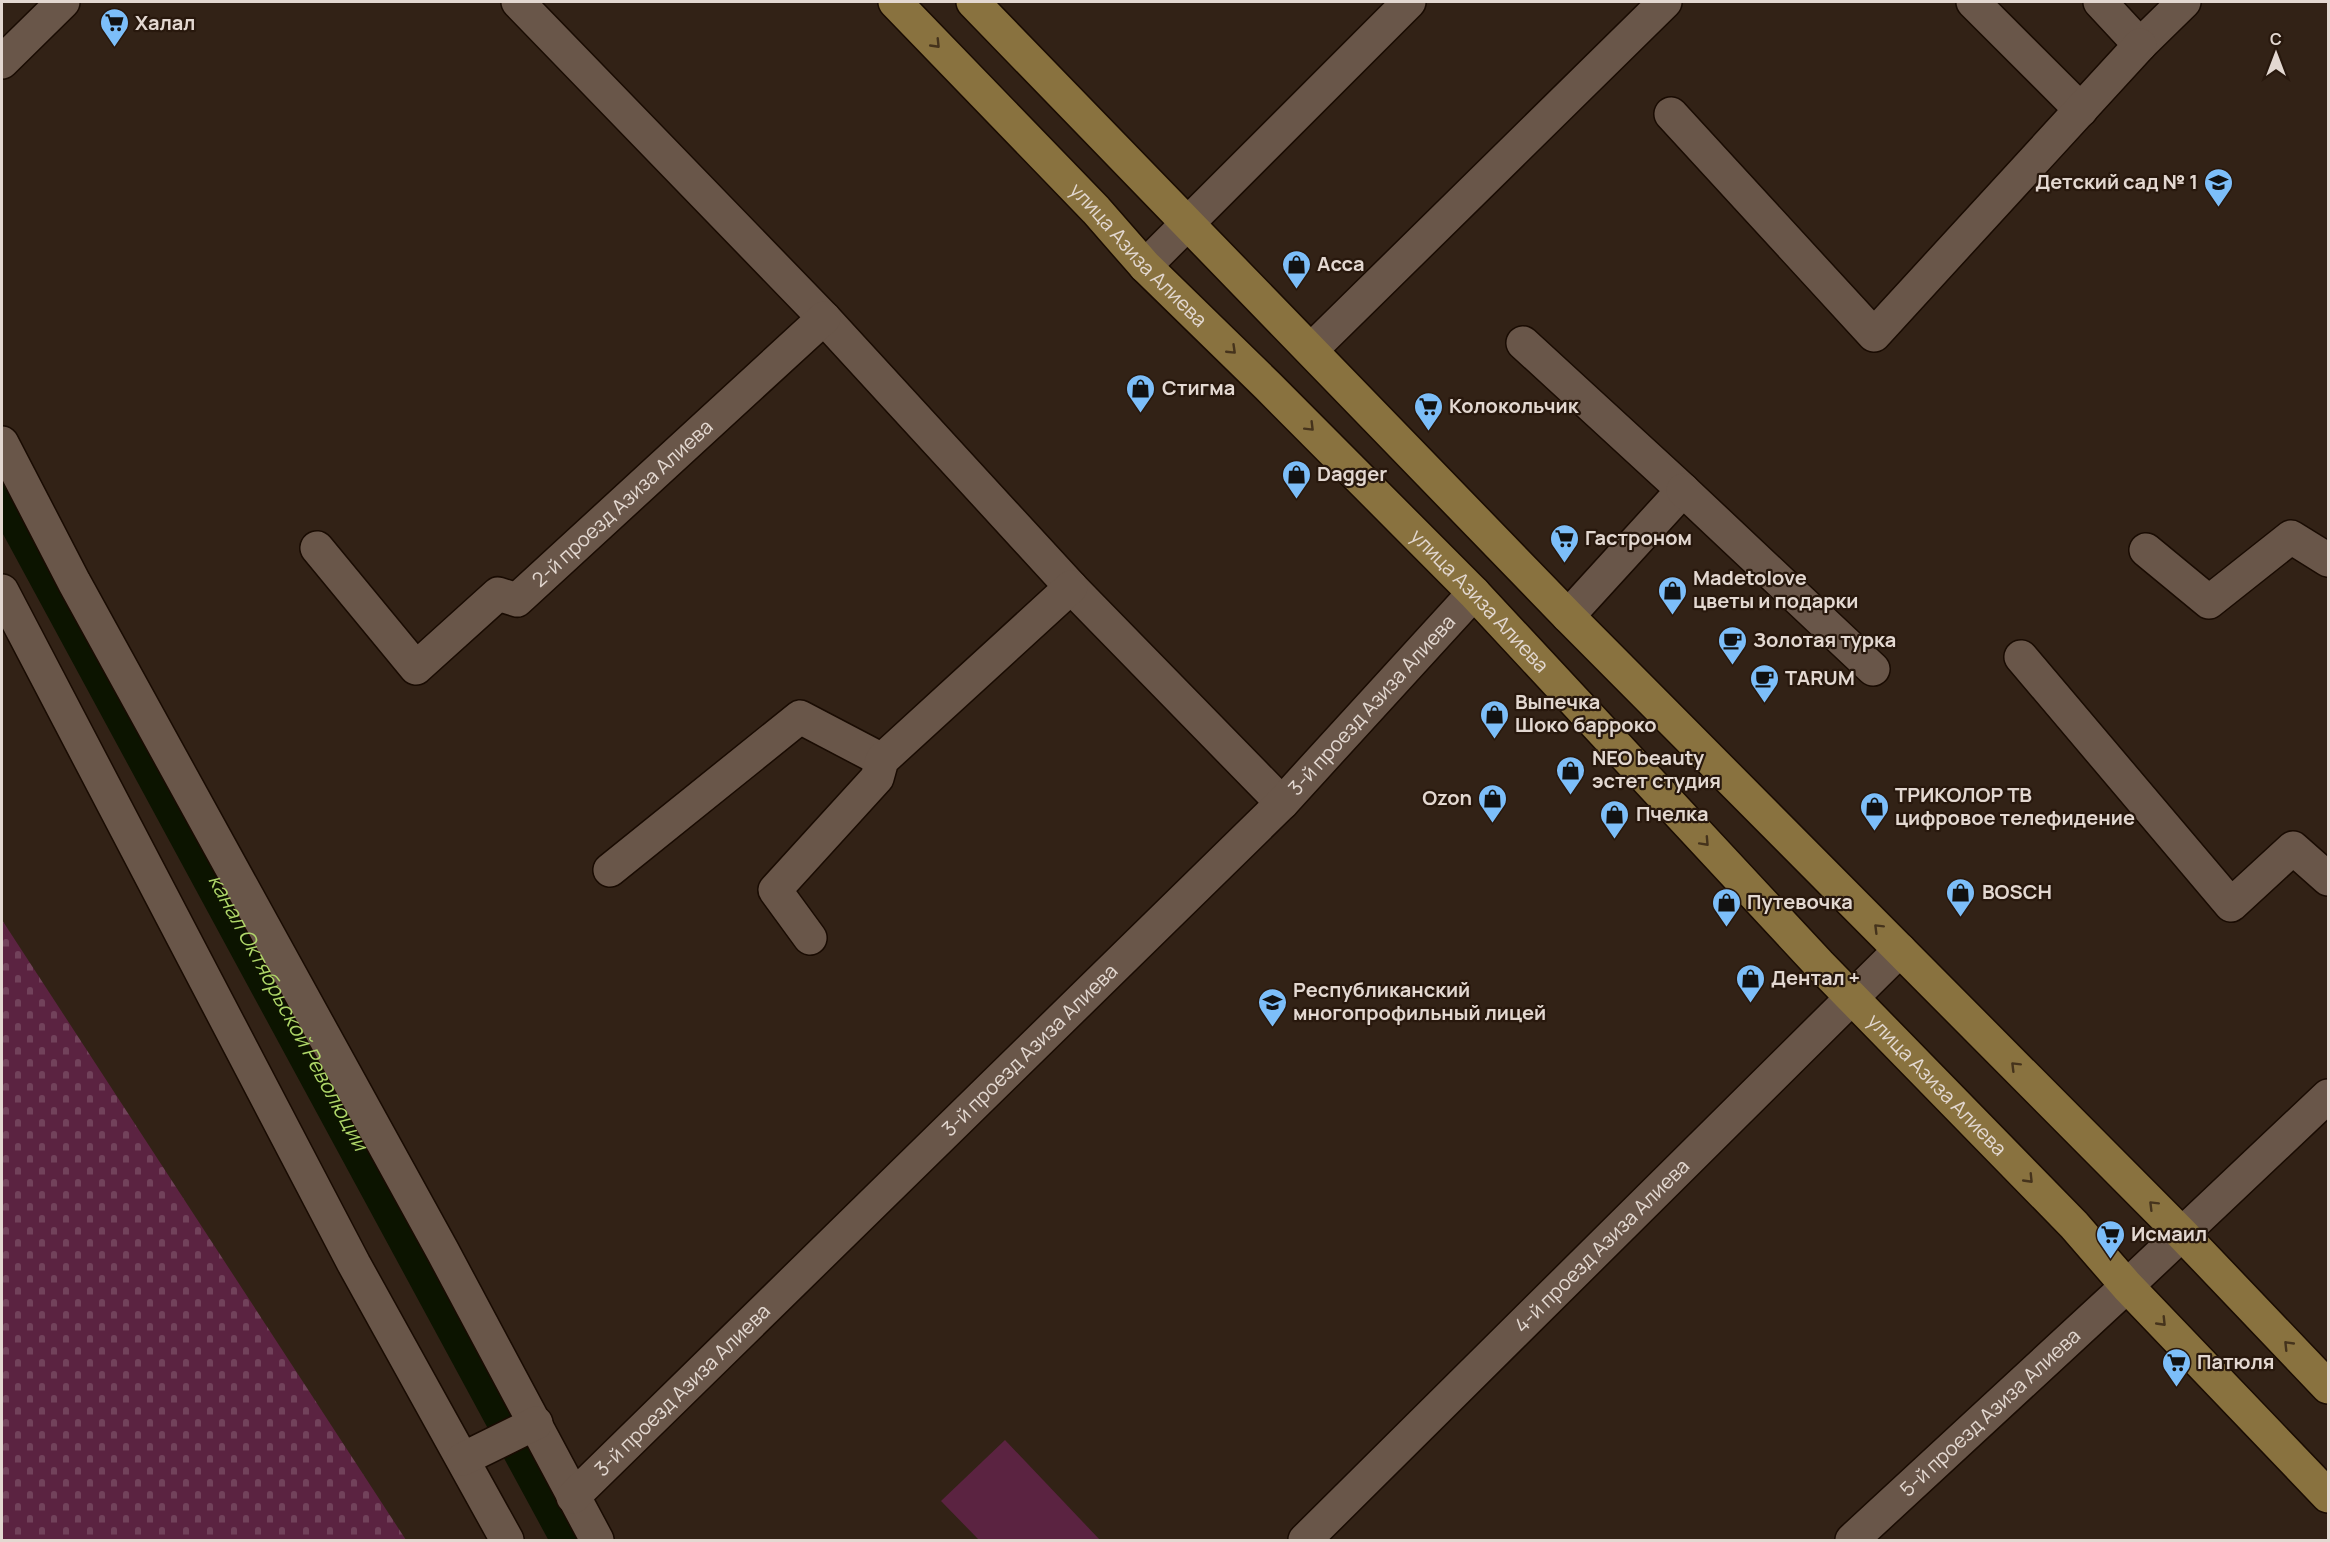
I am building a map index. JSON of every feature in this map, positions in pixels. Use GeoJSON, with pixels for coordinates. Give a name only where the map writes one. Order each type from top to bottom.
{"type":"FeatureCollection","features":[{"type":"Feature","properties":{"kind":"main road","name":"улица Азиза Алиева"},"geometry":{"type":"LineString","coordinates":[[895,2],[1096,210],[1145,266],[1474,593],[1810,955],[2074,1225],[2127,1286],[2328,1496]]}},
{"type":"Feature","properties":{"kind":"main road"},"geometry":{"type":"LineString","coordinates":[[974,2],[1568,616],[2182,1234],[2328,1387]]}},
{"type":"Feature","properties":{"kind":"street"},"geometry":{"type":"LineString","coordinates":[[2,62],[63,2]]}},
{"type":"Feature","properties":{"kind":"street"},"geometry":{"type":"LineString","coordinates":[[518,2],[824,318],[1071,587],[1282,803]]}},
{"type":"Feature","properties":{"kind":"street"},"geometry":{"type":"LineString","coordinates":[[1145,266],[1409,2]]}},
{"type":"Feature","properties":{"kind":"street"},"geometry":{"type":"LineString","coordinates":[[1311,350],[1665,2]]}},
{"type":"Feature","properties":{"kind":"street"},"geometry":{"type":"LineString","coordinates":[[1973,2],[2081,110]]}},
{"type":"Feature","properties":{"kind":"street"},"geometry":{"type":"LineString","coordinates":[[2100,2],[2140,45]]}},
{"type":"Feature","properties":{"kind":"street"},"geometry":{"type":"LineString","coordinates":[[1671,114],[1874,335],[2140,45],[2184,2]]}},
{"type":"Feature","properties":{"kind":"street","name":"2-й проезд Азиза Алиева"},"geometry":{"type":"LineString","coordinates":[[317,548],[416,668],[498,594],[517,600],[824,318]]}},
{"type":"Feature","properties":{"kind":"street"},"geometry":{"type":"LineString","coordinates":[[1523,343],[1873,669]]}},
{"type":"Feature","properties":{"kind":"street"},"geometry":{"type":"LineString","coordinates":[[2,443],[80,592],[536,1424],[597,1540]]}},
{"type":"Feature","properties":{"kind":"street"},"geometry":{"type":"LineString","coordinates":[[1568,616],[1683,490]]}},
{"type":"Feature","properties":{"kind":"street"},"geometry":{"type":"LineString","coordinates":[[2146,550],[2208,602],[2291,537],[2328,560]]}},
{"type":"Feature","properties":{"kind":"street"},"geometry":{"type":"LineString","coordinates":[[810,938],[775,890],[877,778],[882,760],[1071,587]]}},
{"type":"Feature","properties":{"kind":"street"},"geometry":{"type":"LineString","coordinates":[[2,591],[354,1264],[507,1540]]}},
{"type":"Feature","properties":{"kind":"street","name":"3-й проезд Азиза Алиева"},"geometry":{"type":"LineString","coordinates":[[573,1497],[1282,803],[1474,593]]}},
{"type":"Feature","properties":{"kind":"street"},"geometry":{"type":"LineString","coordinates":[[2021,657],[2231,904],[2293,848],[2328,879]]}},
{"type":"Feature","properties":{"kind":"street"},"geometry":{"type":"LineString","coordinates":[[610,870],[800,717],[882,760]]}},
{"type":"Feature","properties":{"kind":"street","name":"4-й проезд Азиза Алиева"},"geometry":{"type":"LineString","coordinates":[[1305,1540],[1900,950]]}},
{"type":"Feature","properties":{"kind":"street","name":"5-й проезд Азиза Алиева"},"geometry":{"type":"LineString","coordinates":[[1852,1540],[2127,1286],[2328,1096]]}},
{"type":"Feature","properties":{"kind":"street"},"geometry":{"type":"LineString","coordinates":[[463,1459],[536,1424]]}},
{"type":"Feature","properties":{"kind":"green space"},"geometry":{"type":"Polygon","coordinates":[[[2,920],[406,1540],[2,1540],[2,920]]]}},
{"type":"Feature","properties":{"kind":"green space"},"geometry":{"type":"Polygon","coordinates":[[[1005,1440],[1100,1540],[979,1540],[941,1501],[1005,1440]]]}},
{"type":"Feature","properties":{"kind":"waterway","name":"канал Октябрьской Революции"},"geometry":{"type":"LineString","coordinates":[[2,485],[574,1540]]}},
{"type":"Feature","properties":{"kind":"place","name":"Халал"},"geometry":{"type":"Point","coordinates":[114,48]}},
{"type":"Feature","properties":{"kind":"place","name":"Детский сад № 1"},"geometry":{"type":"Point","coordinates":[2219,208]}},
{"type":"Feature","properties":{"kind":"place","name":"Асса"},"geometry":{"type":"Point","coordinates":[1296,290]}},
{"type":"Feature","properties":{"kind":"place","name":"Стигма"},"geometry":{"type":"Point","coordinates":[1141,414]}},
{"type":"Feature","properties":{"kind":"place","name":"Колокольчик"},"geometry":{"type":"Point","coordinates":[1428,432]}},
{"type":"Feature","properties":{"kind":"place","name":"Dagger"},"geometry":{"type":"Point","coordinates":[1296,500]}},
{"type":"Feature","properties":{"kind":"place","name":"Гастроном"},"geometry":{"type":"Point","coordinates":[1564,564]}},
{"type":"Feature","properties":{"kind":"place","name":"Madetolove цветы и подарки"},"geometry":{"type":"Point","coordinates":[1672,616]}},
{"type":"Feature","properties":{"kind":"place","name":"Золотая турка"},"geometry":{"type":"Point","coordinates":[1732,666]}},
{"type":"Feature","properties":{"kind":"place","name":"TARUM"},"geometry":{"type":"Point","coordinates":[1764,704]}},
{"type":"Feature","properties":{"kind":"place","name":"Выпечка Шоко барроко"},"geometry":{"type":"Point","coordinates":[1494,740]}},
{"type":"Feature","properties":{"kind":"place","name":"NEO beauty эстет студия"},"geometry":{"type":"Point","coordinates":[1571,796]}},
{"type":"Feature","properties":{"kind":"place","name":"Ozon"},"geometry":{"type":"Point","coordinates":[1493,824]}},
{"type":"Feature","properties":{"kind":"place","name":"ТРИКОЛОР ТВ цифровое телефидение"},"geometry":{"type":"Point","coordinates":[1874,832]}},
{"type":"Feature","properties":{"kind":"place","name":"Пчелка"},"geometry":{"type":"Point","coordinates":[1615,840]}},
{"type":"Feature","properties":{"kind":"place","name":"BOSCH"},"geometry":{"type":"Point","coordinates":[1961,918]}},
{"type":"Feature","properties":{"kind":"place","name":"Путевочка"},"geometry":{"type":"Point","coordinates":[1726,928]}},
{"type":"Feature","properties":{"kind":"place","name":"Дентал +"},"geometry":{"type":"Point","coordinates":[1750,1004]}},
{"type":"Feature","properties":{"kind":"place","name":"Республиканский многопрофильный лицей"},"geometry":{"type":"Point","coordinates":[1272,1028]}},
{"type":"Feature","properties":{"kind":"place","name":"Исмаил"},"geometry":{"type":"Point","coordinates":[2110,1260]}},
{"type":"Feature","properties":{"kind":"place","name":"Патюля"},"geometry":{"type":"Point","coordinates":[2176,1388]}}]}
